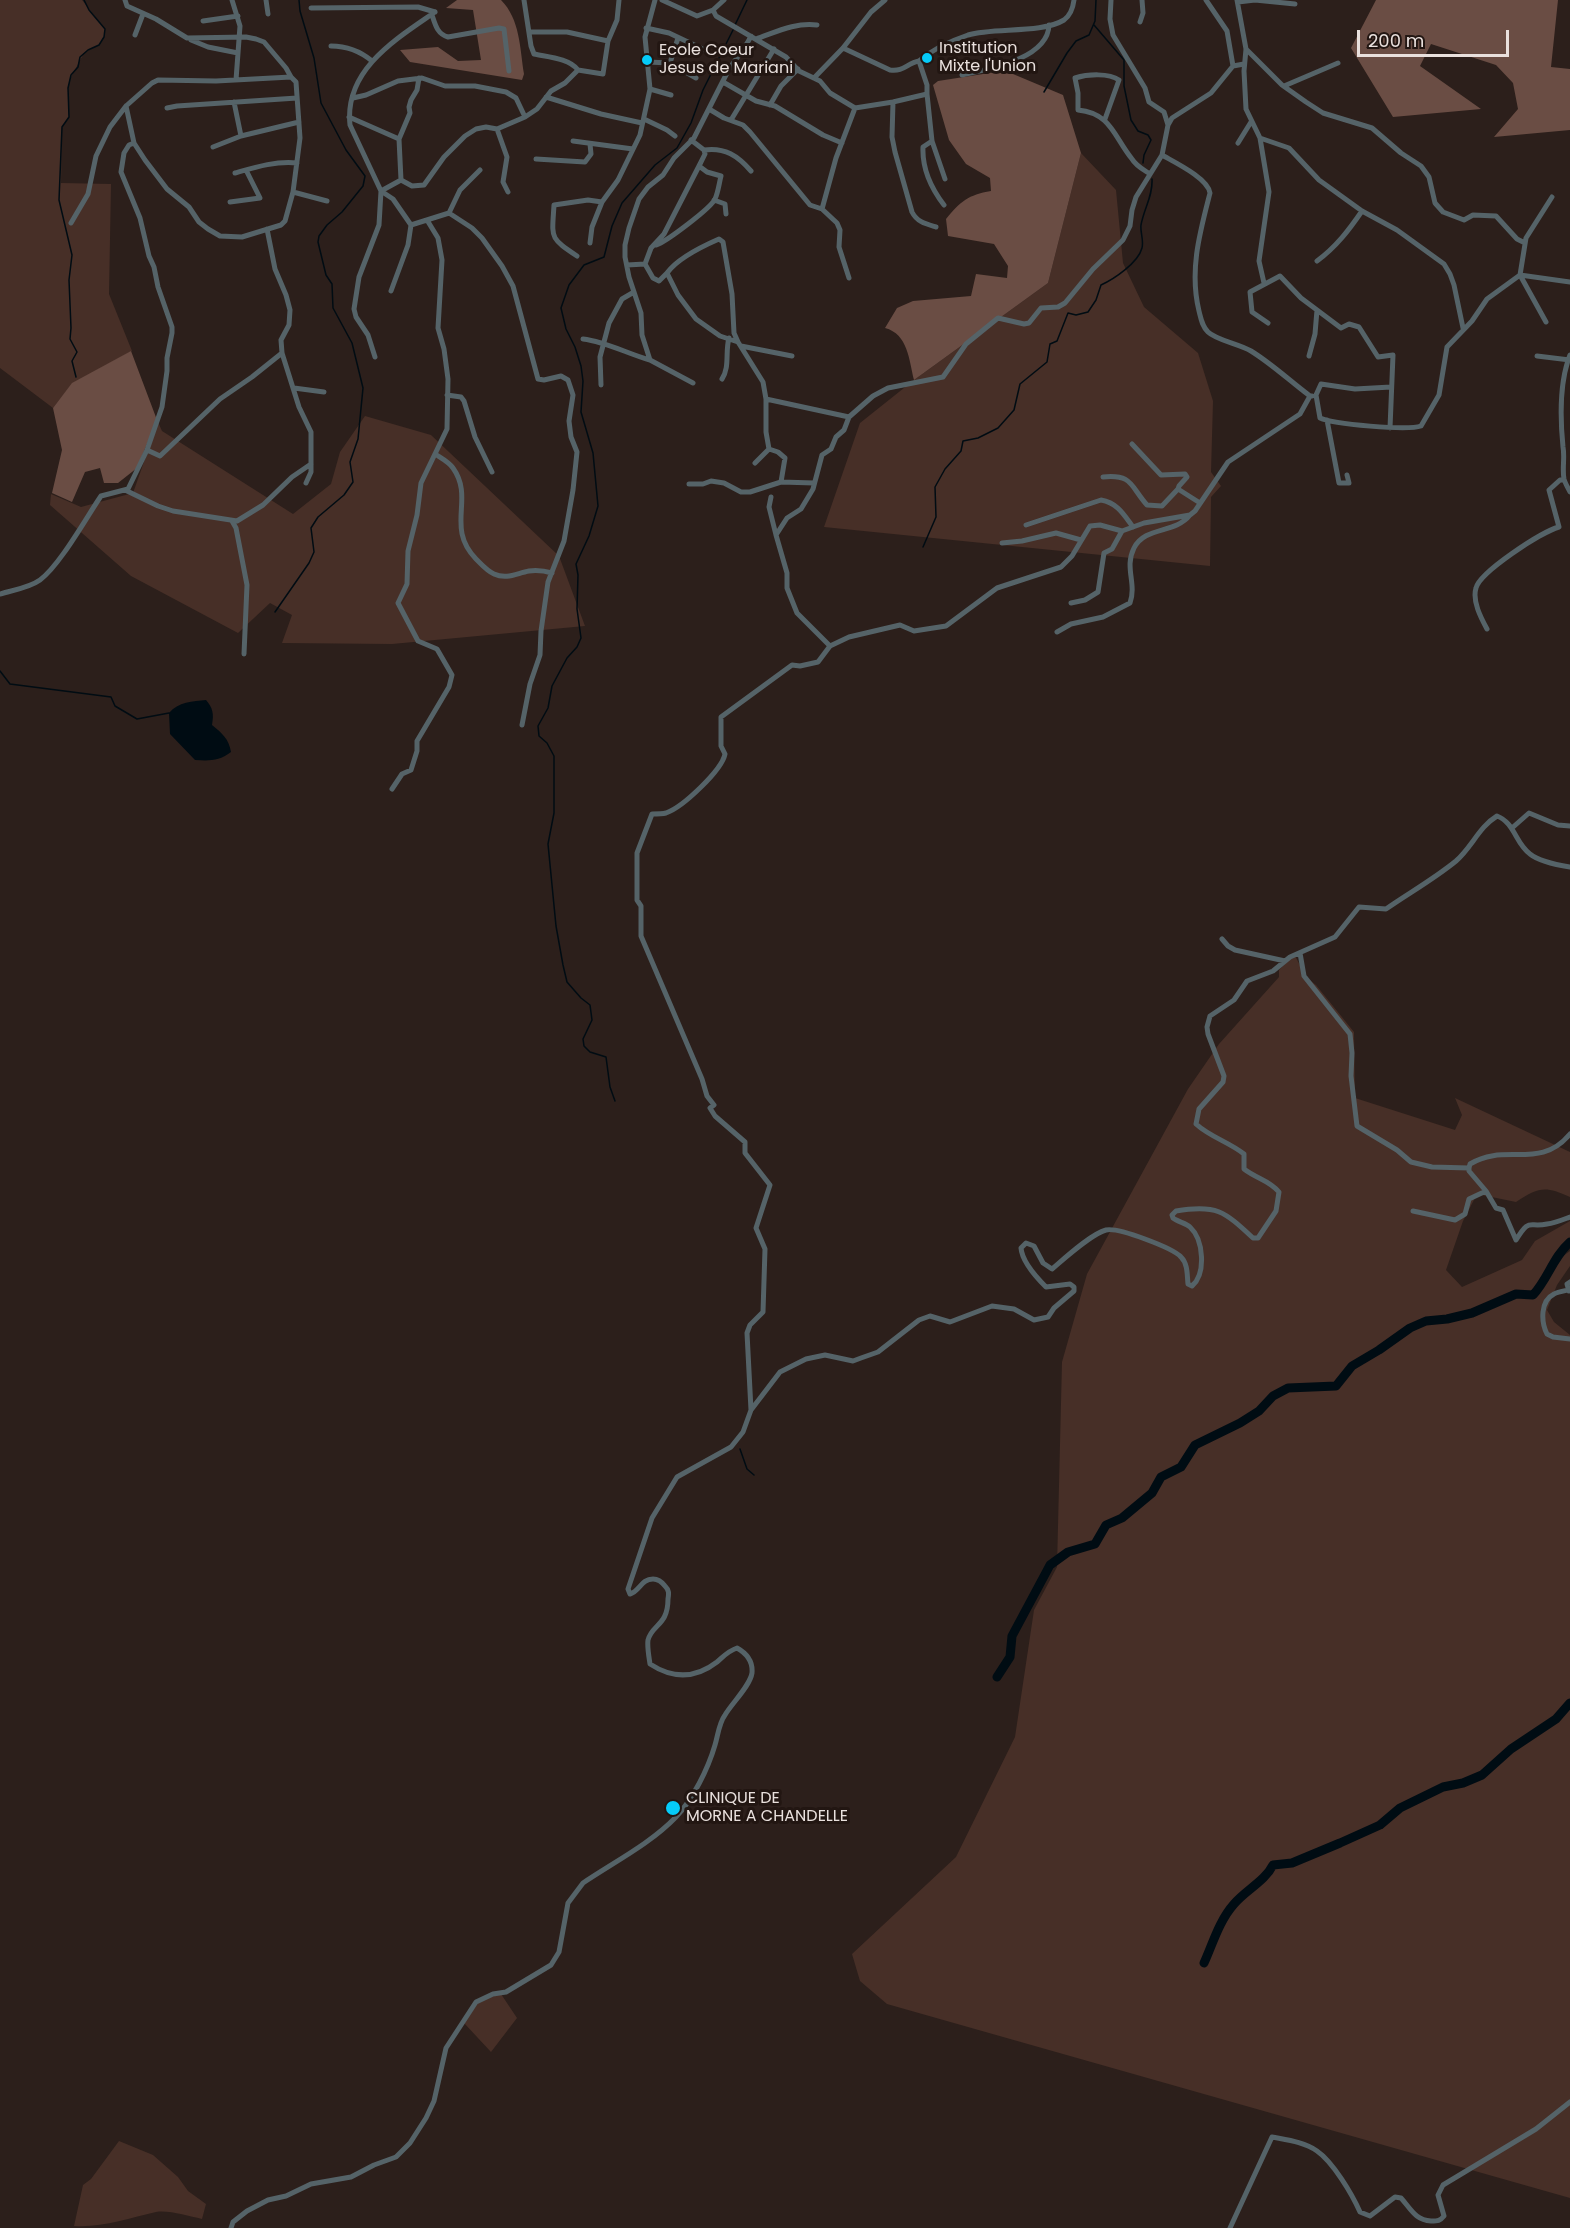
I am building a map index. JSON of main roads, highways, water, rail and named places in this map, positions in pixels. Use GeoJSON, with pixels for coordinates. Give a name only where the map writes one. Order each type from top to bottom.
{"type":"FeatureCollection","features":[{"type":"Feature","properties":{"kind":"waterway"},"geometry":{"type":"LineString","coordinates":[[76,377],[72,361],[77,352],[70,339],[69,280],[72,255],[59,200],[62,127],[69,117],[68,88],[71,75],[78,67],[80,57],[99,45],[104,37],[105,29],[89,10],[84,0]]}},
{"type":"Feature","properties":{"kind":"waterway"},"geometry":{"type":"LineString","coordinates":[[275,612],[309,563],[314,552],[311,528],[318,517],[344,495],[353,482],[350,462],[358,439],[363,388],[352,343],[333,308],[332,284],[326,275],[318,242],[319,236],[327,225],[342,212],[363,186],[365,176],[346,150],[321,103],[314,58],[299,0]]}},
{"type":"Feature","properties":{"kind":"waterway"},"geometry":{"type":"LineString","coordinates":[[735,25],[747,0]]}},
{"type":"Feature","properties":{"kind":"waterway"},"geometry":{"type":"LineString","coordinates":[[1044,92],[1076,41],[1089,35],[1095,21],[1096,0]]}},
{"type":"Feature","properties":{"kind":"waterway"},"geometry":{"type":"LineString","coordinates":[[1094,25],[1124,60],[1124,86],[1131,120],[1138,131],[1148,135],[1151,140],[1143,163]]}},
{"type":"Feature","properties":{"kind":"waterway"},"geometry":{"type":"LineString","coordinates":[[615,1101],[610,1087],[606,1057],[590,1052],[584,1046],[583,1039],[592,1020],[590,1005],[567,982],[563,965],[556,926],[548,844],[554,813],[554,756],[547,743],[539,736],[538,726],[548,708],[552,686],[581,638],[577,609],[576,564],[589,536],[598,506],[593,453],[581,412],[583,381],[581,366],[566,329],[561,308],[569,285],[584,265],[604,257],[612,226],[622,203],[655,165],[677,148],[691,123],[703,90],[733,30]]}},
{"type":"Feature","properties":{"kind":"waterway"},"geometry":{"type":"LineString","coordinates":[[923,547],[936,517],[935,487],[945,469],[961,451],[963,441],[978,438],[998,428],[1014,410],[1020,384],[1047,362],[1050,344],[1057,341],[1068,313],[1076,315],[1088,312],[1096,300],[1101,285],[1125,270],[1140,254],[1141,225],[1151,191],[1152,179]]}},
{"type":"Feature","properties":{"kind":"waterway"},"geometry":{"type":"LineString","coordinates":[[0,671],[10,684],[111,697],[115,706],[137,719],[169,713]]}},
{"type":"Feature","properties":{"kind":"waterway"},"geometry":{"type":"LineString","coordinates":[[997,1677],[1010,1657],[1012,1636],[1050,1565],[1068,1552],[1095,1544],[1106,1525],[1122,1518],[1152,1493],[1161,1477],[1181,1467],[1195,1445],[1240,1423],[1259,1411],[1273,1396],[1288,1388],[1336,1386],[1352,1366],[1410,1328],[1426,1321],[1472,1313],[1516,1294],[1533,1295],[1559,1254],[1570,1242]]}},
{"type":"Feature","properties":{"kind":"waterway"},"geometry":{"type":"LineString","coordinates":[[740,1449],[747,1469],[754,1475]]}},
{"type":"Feature","properties":{"kind":"waterway"},"geometry":{"type":"LineString","coordinates":[[1204,1963],[1220,1925],[1229,1911],[1270,1871],[1273,1865],[1292,1863],[1340,1843],[1380,1825],[1400,1808],[1443,1787],[1463,1783],[1482,1775],[1511,1749],[1556,1719],[1570,1703]]}},
{"type":"Feature","properties":{"kind":"place","name":"Institution Mixte l'Union"},"geometry":{"type":"Point","coordinates":[927,58]}},
{"type":"Feature","properties":{"kind":"place","name":"Ecole Coeur Jesus de Mariani"},"geometry":{"type":"Point","coordinates":[647,60]}},
{"type":"Feature","properties":{"kind":"place","name":"CLINIQUE DE MORNE A CHANDELLE"},"geometry":{"type":"Point","coordinates":[673,1808]}}]}
